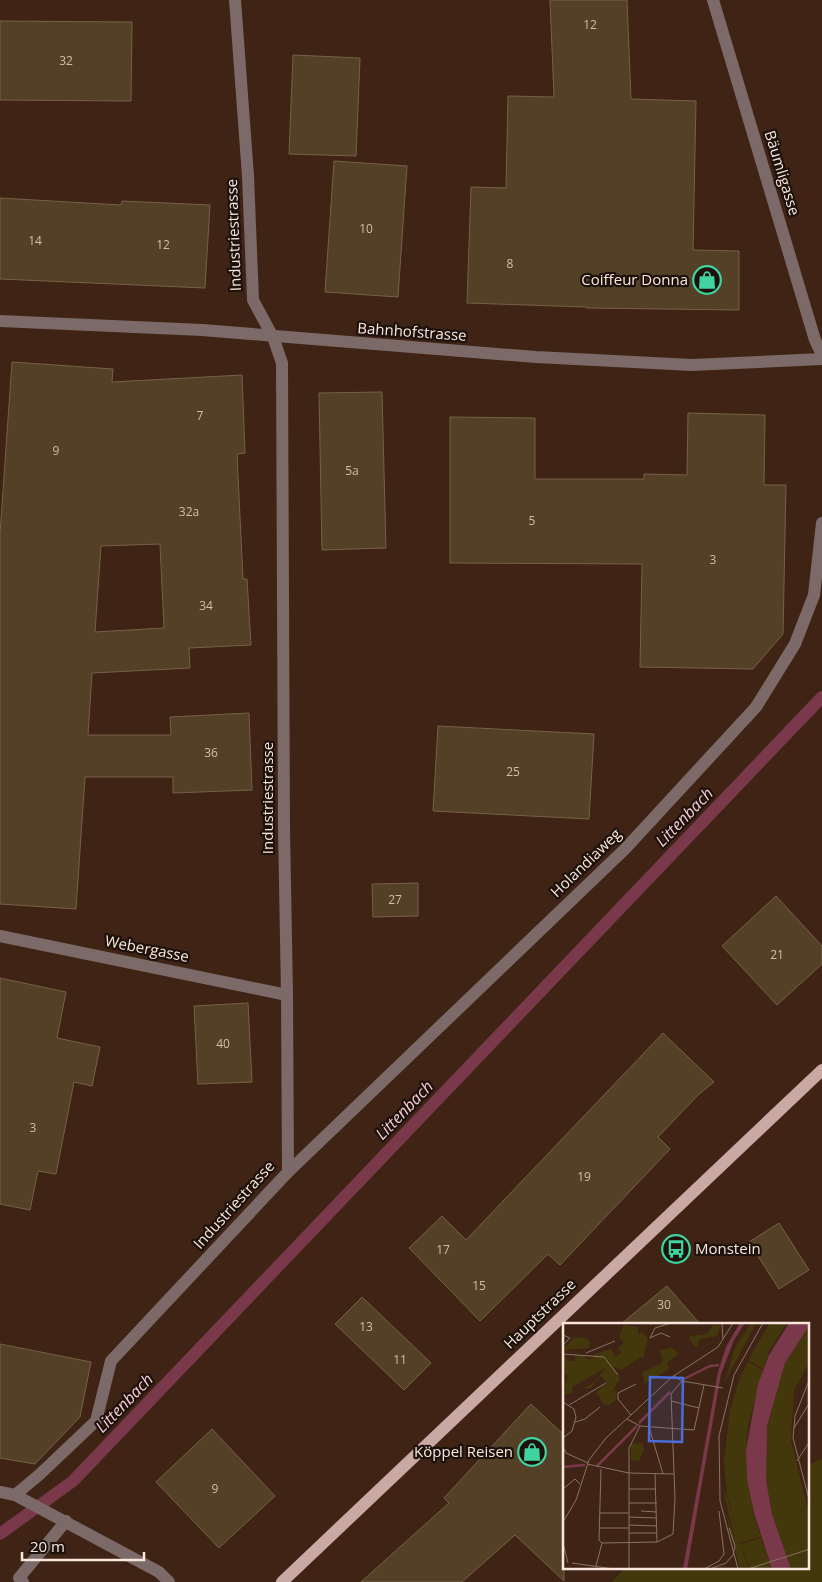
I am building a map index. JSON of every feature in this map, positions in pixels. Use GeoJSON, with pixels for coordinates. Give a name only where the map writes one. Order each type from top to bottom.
{"type":"FeatureCollection","features":[{"type":"Feature","properties":{"kind":"main road","name":"Hauptstrasse"},"geometry":{"type":"LineString","coordinates":[[282,1582],[822,1070]]}},
{"type":"Feature","properties":{"kind":"street","name":"Industriestrasse"},"geometry":{"type":"LineString","coordinates":[[15,1495],[96,1421],[111,1361],[288,1172],[282,363],[273,337],[253,300],[248,176],[235,0]]}},
{"type":"Feature","properties":{"kind":"street","name":"Bäumligasse"},"geometry":{"type":"LineString","coordinates":[[713,0],[822,355]]}},
{"type":"Feature","properties":{"kind":"street","name":"Bahnhofstrasse"},"geometry":{"type":"LineString","coordinates":[[0,321],[202,330],[536,357],[682,364],[822,359]]}},
{"type":"Feature","properties":{"kind":"street","name":"Holandiaweg"},"geometry":{"type":"LineString","coordinates":[[288,1172],[625,849],[756,707],[796,644],[814,595],[822,523]]}},
{"type":"Feature","properties":{"kind":"street","name":"Webergasse"},"geometry":{"type":"LineString","coordinates":[[0,936],[287,995]]}},
{"type":"Feature","properties":{"kind":"street"},"geometry":{"type":"LineString","coordinates":[[0,1492],[15,1495],[64,1520],[159,1572],[169,1582]]}},
{"type":"Feature","properties":{"kind":"street"},"geometry":{"type":"LineString","coordinates":[[18,1581],[64,1520]]}},
{"type":"Feature","properties":{"kind":"shaded area"},"geometry":{"type":"Polygon","coordinates":[[[822,1459],[822,1582],[611,1582],[624,1570],[810,1570],[810,1464],[822,1459]]]}},
{"type":"Feature","properties":{"kind":"building"},"geometry":{"type":"Polygon","coordinates":[[[550,0],[627,0],[631,99],[696,101],[693,250],[739,251],[739,310],[586,308],[467,303],[471,187],[506,188],[508,96],[554,97],[550,0]]]}},
{"type":"Feature","properties":{"kind":"building"},"geometry":{"type":"Polygon","coordinates":[[[0,21],[132,22],[131,101],[0,100],[0,21]]]}},
{"type":"Feature","properties":{"kind":"building"},"geometry":{"type":"Polygon","coordinates":[[[293,55],[360,58],[356,156],[289,154],[293,55]]]}},
{"type":"Feature","properties":{"kind":"building"},"geometry":{"type":"Polygon","coordinates":[[[334,161],[407,166],[398,297],[325,292],[334,161]]]}},
{"type":"Feature","properties":{"kind":"building"},"geometry":{"type":"Polygon","coordinates":[[[0,198],[121,205],[122,201],[210,205],[205,288],[0,279],[0,198]]]}},
{"type":"Feature","properties":{"kind":"building"},"geometry":{"type":"Polygon","coordinates":[[[12,362],[113,369],[112,382],[242,375],[245,453],[237,454],[243,579],[247,579],[251,645],[189,648],[190,668],[92,673],[88,735],[171,735],[170,717],[249,713],[252,790],[173,793],[173,777],[85,777],[76,909],[0,904],[0,534],[12,362]],[[160,544],[101,546],[95,632],[164,628],[160,544]]]}},
{"type":"Feature","properties":{"kind":"building"},"geometry":{"type":"Polygon","coordinates":[[[382,392],[386,548],[322,550],[319,393],[382,392]]]}},
{"type":"Feature","properties":{"kind":"building"},"geometry":{"type":"Polygon","coordinates":[[[688,413],[765,415],[764,485],[786,485],[783,634],[753,669],[640,667],[642,564],[450,563],[450,417],[535,418],[535,479],[644,479],[644,474],[687,475],[688,413]]]}},
{"type":"Feature","properties":{"kind":"building"},"geometry":{"type":"Polygon","coordinates":[[[438,726],[594,734],[589,819],[433,811],[438,726]]]}},
{"type":"Feature","properties":{"kind":"building"},"geometry":{"type":"Polygon","coordinates":[[[418,883],[418,916],[373,917],[372,884],[418,883]]]}},
{"type":"Feature","properties":{"kind":"building"},"geometry":{"type":"Polygon","coordinates":[[[776,896],[822,946],[822,964],[777,1005],[722,946],[776,896]]]}},
{"type":"Feature","properties":{"kind":"building"},"geometry":{"type":"Polygon","coordinates":[[[0,978],[66,992],[57,1038],[100,1047],[92,1086],[74,1082],[56,1174],[38,1171],[30,1210],[0,1204],[0,978]]]}},
{"type":"Feature","properties":{"kind":"building"},"geometry":{"type":"Polygon","coordinates":[[[248,1003],[252,1082],[198,1084],[194,1006],[248,1003]]]}},
{"type":"Feature","properties":{"kind":"building"},"geometry":{"type":"Polygon","coordinates":[[[663,1033],[714,1082],[699,1094],[658,1137],[670,1149],[560,1265],[548,1254],[480,1321],[409,1248],[442,1216],[466,1240],[663,1033]]]}},
{"type":"Feature","properties":{"kind":"building"},"geometry":{"type":"Polygon","coordinates":[[[779,1223],[809,1270],[779,1289],[749,1242],[779,1223]]]}},
{"type":"Feature","properties":{"kind":"building"},"geometry":{"type":"Polygon","coordinates":[[[667,1286],[699,1323],[622,1323],[667,1286]]]}},
{"type":"Feature","properties":{"kind":"building"},"geometry":{"type":"Polygon","coordinates":[[[362,1297],[431,1363],[404,1390],[335,1324],[362,1297]]]}},
{"type":"Feature","properties":{"kind":"building"},"geometry":{"type":"Polygon","coordinates":[[[0,1344],[91,1362],[80,1417],[35,1464],[0,1458],[0,1344]]]}},
{"type":"Feature","properties":{"kind":"building"},"geometry":{"type":"Polygon","coordinates":[[[531,1404],[563,1434],[564,1581],[515,1535],[462,1582],[361,1582],[449,1503],[444,1498],[531,1404]]]}},
{"type":"Feature","properties":{"kind":"building"},"geometry":{"type":"Polygon","coordinates":[[[212,1429],[275,1496],[219,1548],[156,1482],[212,1429]]]}},
{"type":"Feature","properties":{"kind":"waterway","name":"Littenbach"},"geometry":{"type":"LineString","coordinates":[[0,1534],[73,1481],[822,697]]}},
{"type":"Feature","properties":{"kind":"place","name":"Coiffeur Donna"},"geometry":{"type":"Point","coordinates":[707,280]}},
{"type":"Feature","properties":{"kind":"place","name":"Monstein"},"geometry":{"type":"Point","coordinates":[676,1249]}},
{"type":"Feature","properties":{"kind":"place","name":"Köppel Reisen"},"geometry":{"type":"Point","coordinates":[532,1452]}}]}
